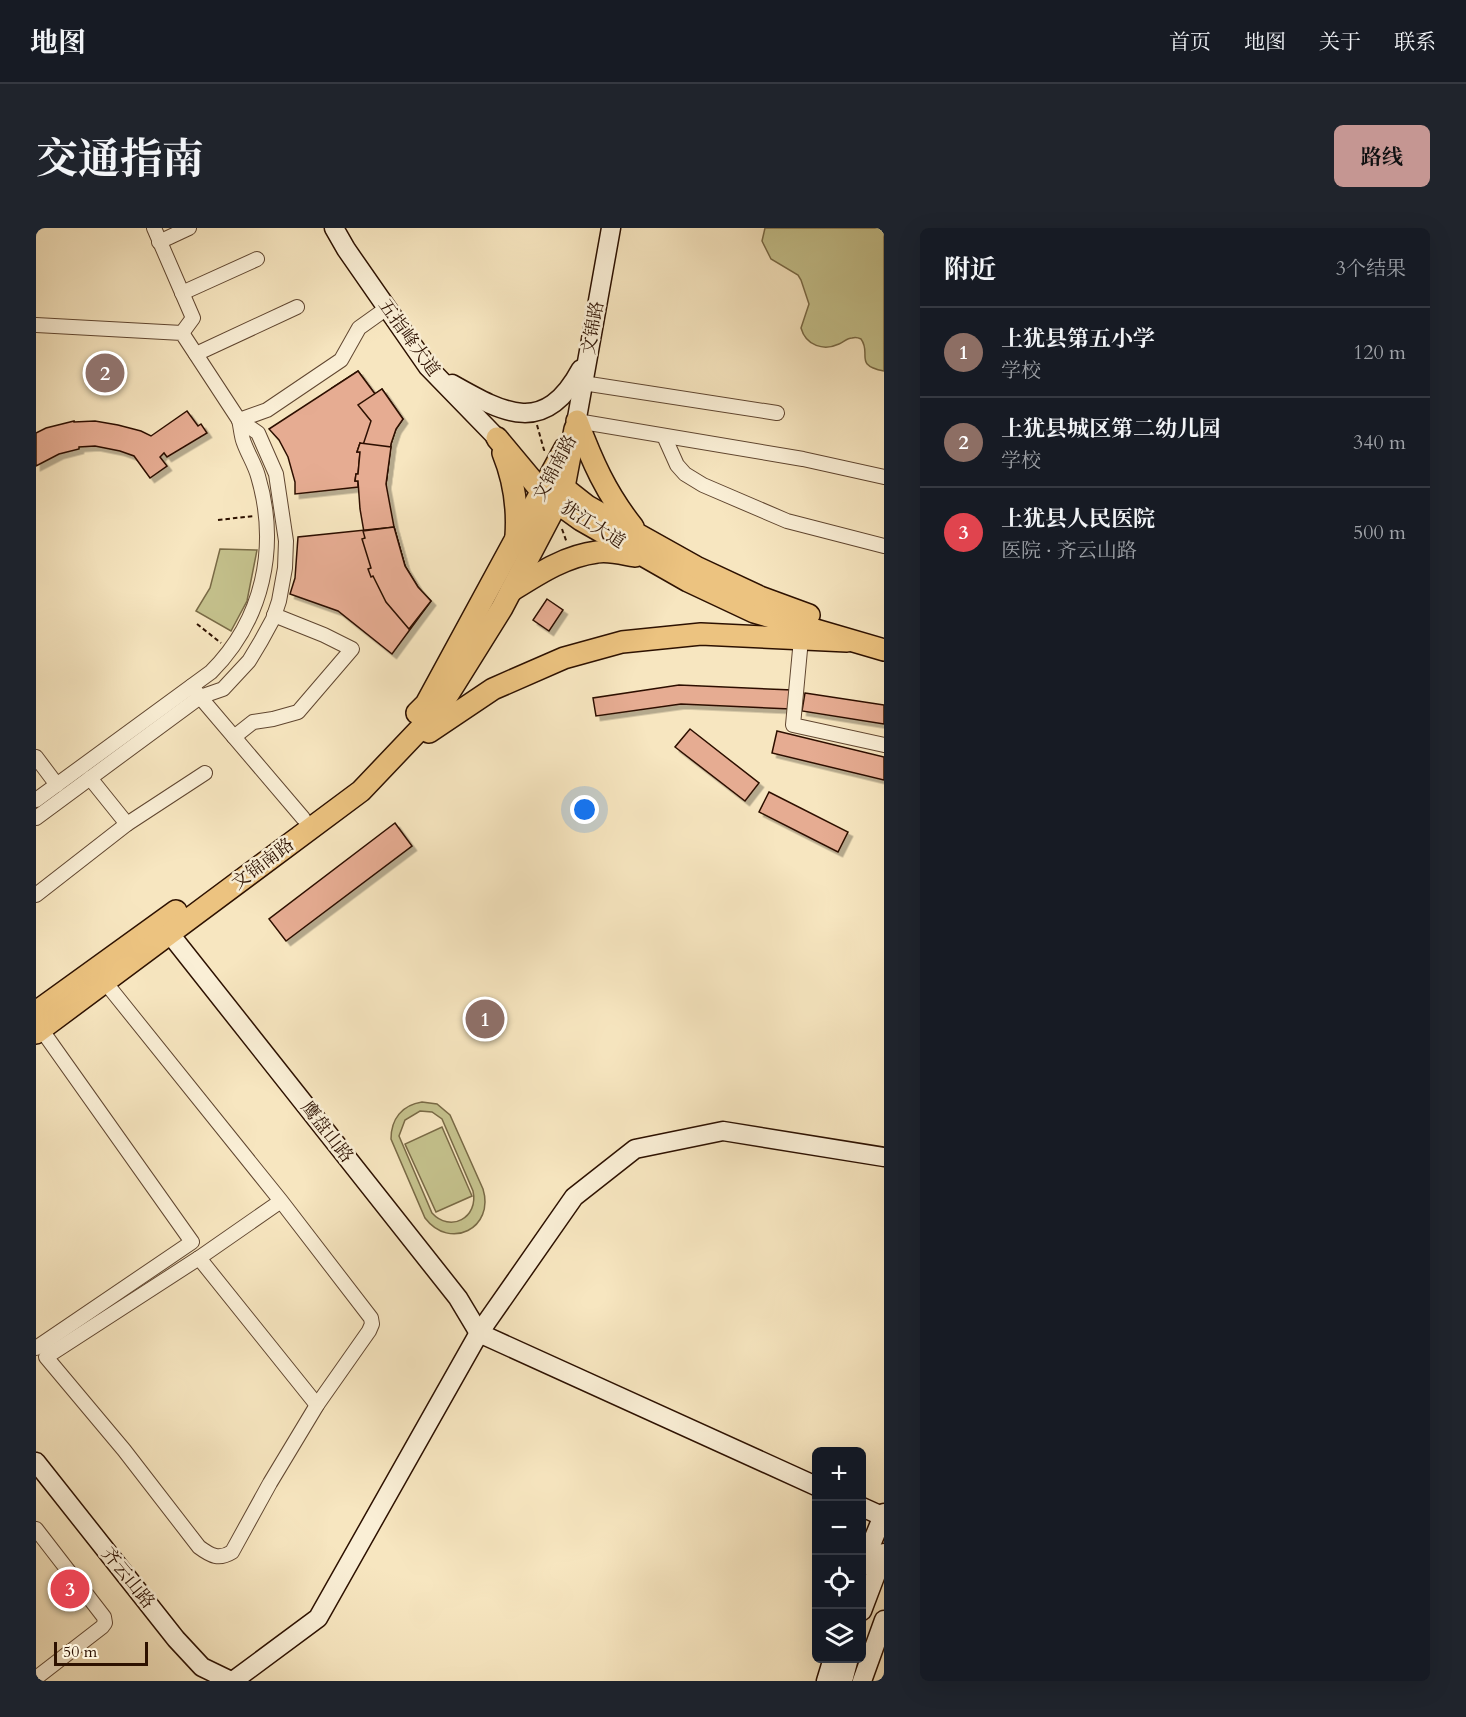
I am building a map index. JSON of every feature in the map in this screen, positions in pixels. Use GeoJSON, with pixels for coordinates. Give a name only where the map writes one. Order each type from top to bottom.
{"type":"FeatureCollection","features":[{"type":"Feature","properties":{"kind":"main road"},"geometry":{"type":"LineString","coordinates":[[576,425],[614,503],[641,536]]}},
{"type":"Feature","properties":{"kind":"main road","name":"文锦南路"},"geometry":{"type":"LineString","coordinates":[[38,1025],[105,982],[361,791],[439,709],[511,591],[553,490],[576,425]]}},
{"type":"Feature","properties":{"kind":"main road","name":"犹江大道"},"geometry":{"type":"LineString","coordinates":[[497,438],[553,490],[581,520],[688,582],[754,612],[884,650]]}},
{"type":"Feature","properties":{"kind":"main road"},"geometry":{"type":"LineString","coordinates":[[497,438],[514,488],[518,512],[515,541]]}},
{"type":"Feature","properties":{"kind":"main road","name":"犹江大道"},"geometry":{"type":"LineString","coordinates":[[553,490],[587,506],[696,567],[760,597],[848,629],[884,638]]}},
{"type":"Feature","properties":{"kind":"main road","name":"文锦南路"},"geometry":{"type":"LineString","coordinates":[[38,1025],[303,818],[354,781],[426,704],[515,541],[553,490]]}},
{"type":"Feature","properties":{"kind":"main road"},"geometry":{"type":"LineString","coordinates":[[511,591],[549,567],[574,557],[599,551],[646,557]]}},
{"type":"Feature","properties":{"kind":"main road"},"geometry":{"type":"LineString","coordinates":[[398,752],[493,689],[564,658],[612,644],[701,634],[847,641]]}},
{"type":"Feature","properties":{"kind":"street"},"geometry":{"type":"LineString","coordinates":[[154,228],[193,318],[182,333]]}},
{"type":"Feature","properties":{"kind":"street"},"geometry":{"type":"LineString","coordinates":[[159,242],[189,228]]}},
{"type":"Feature","properties":{"kind":"street","name":"五指峰大道"},"geometry":{"type":"LineString","coordinates":[[334,228],[346,249],[434,374],[497,438]]}},
{"type":"Feature","properties":{"kind":"street","name":"文锦路"},"geometry":{"type":"LineString","coordinates":[[576,425],[611,228]]}},
{"type":"Feature","properties":{"kind":"street"},"geometry":{"type":"LineString","coordinates":[[182,293],[257,259]]}},
{"type":"Feature","properties":{"kind":"street"},"geometry":{"type":"LineString","coordinates":[[196,354],[297,307]]}},
{"type":"Feature","properties":{"kind":"street"},"geometry":{"type":"LineString","coordinates":[[239,420],[267,410],[341,360],[359,328],[387,308]]}},
{"type":"Feature","properties":{"kind":"street"},"geometry":{"type":"LineString","coordinates":[[36,325],[182,333]]}},
{"type":"Feature","properties":{"kind":"street"},"geometry":{"type":"LineString","coordinates":[[36,818],[90,778],[196,691],[233,648],[256,602],[263,578],[266,555],[266,514],[256,470],[243,441],[239,420],[182,333]]}},
{"type":"Feature","properties":{"kind":"street"},"geometry":{"type":"LineString","coordinates":[[434,374],[490,405],[512,413],[534,412],[556,402],[571,387],[589,354]]}},
{"type":"Feature","properties":{"kind":"street"},"geometry":{"type":"LineString","coordinates":[[583,383],[777,412]]}},
{"type":"Feature","properties":{"kind":"street"},"geometry":{"type":"LineString","coordinates":[[36,800],[196,691],[223,689],[252,657],[275,612],[285,568],[286,540],[280,495],[272,465],[258,433],[239,420]]}},
{"type":"Feature","properties":{"kind":"street"},"geometry":{"type":"LineString","coordinates":[[576,425],[664,436],[803,459],[884,477]]}},
{"type":"Feature","properties":{"kind":"street"},"geometry":{"type":"LineString","coordinates":[[664,436],[677,465],[685,474],[703,485],[787,521],[884,546]]}},
{"type":"Feature","properties":{"kind":"street"},"geometry":{"type":"LineString","coordinates":[[256,470],[272,465]]}},
{"type":"Feature","properties":{"kind":"street"},"geometry":{"type":"LineString","coordinates":[[234,737],[254,722],[298,712],[352,649],[256,602]]}},
{"type":"Feature","properties":{"kind":"street"},"geometry":{"type":"LineString","coordinates":[[801,639],[793,725],[884,745]]}},
{"type":"Feature","properties":{"kind":"street"},"geometry":{"type":"LineString","coordinates":[[233,648],[252,657]]}},
{"type":"Feature","properties":{"kind":"street"},"geometry":{"type":"LineString","coordinates":[[196,691],[303,818]]}},
{"type":"Feature","properties":{"kind":"street"},"geometry":{"type":"LineString","coordinates":[[36,757],[57,785]]}},
{"type":"Feature","properties":{"kind":"street"},"geometry":{"type":"LineString","coordinates":[[36,895],[127,824],[205,773]]}},
{"type":"Feature","properties":{"kind":"street"},"geometry":{"type":"LineString","coordinates":[[90,778],[127,824]]}},
{"type":"Feature","properties":{"kind":"street","name":"鹰盘山路"},"geometry":{"type":"LineString","coordinates":[[170,934],[458,1298],[479,1333]]}},
{"type":"Feature","properties":{"kind":"street"},"geometry":{"type":"LineString","coordinates":[[105,982],[281,1201],[367,1312],[372,1324],[317,1405],[232,1552],[215,1557],[199,1547],[124,1450],[46,1357],[199,1258],[281,1201]]}},
{"type":"Feature","properties":{"kind":"street"},"geometry":{"type":"LineString","coordinates":[[36,1348],[192,1242],[38,1025]]}},
{"type":"Feature","properties":{"kind":"street"},"geometry":{"type":"LineString","coordinates":[[232,1681],[318,1618],[479,1333],[574,1197],[635,1149],[723,1131],[884,1157]]}},
{"type":"Feature","properties":{"kind":"street"},"geometry":{"type":"LineString","coordinates":[[199,1258],[317,1405]]}},
{"type":"Feature","properties":{"kind":"street"},"geometry":{"type":"LineString","coordinates":[[479,1333],[812,1484]]}},
{"type":"Feature","properties":{"kind":"street","name":"齐云山路"},"geometry":{"type":"LineString","coordinates":[[36,1462],[176,1639],[202,1667],[232,1681]]}},
{"type":"Feature","properties":{"kind":"street"},"geometry":{"type":"LineString","coordinates":[[862,1609],[874,1564],[883,1515],[866,1509]]}},
{"type":"Feature","properties":{"kind":"street"},"geometry":{"type":"LineString","coordinates":[[36,1529],[104,1617],[105,1623],[36,1678]]}},
{"type":"Feature","properties":{"kind":"street"},"geometry":{"type":"LineString","coordinates":[[862,1681],[884,1620]]}},
{"type":"Feature","properties":{"kind":"street"},"geometry":{"type":"LineString","coordinates":[[826,1681],[831,1663]]}},
{"type":"Feature","properties":{"kind":"street"},"geometry":{"type":"LineString","coordinates":[[843,1681],[848,1663]]}},
{"type":"Feature","properties":{"kind":"path"},"geometry":{"type":"LineString","coordinates":[[536,419],[544,450],[552,450]]}},
{"type":"Feature","properties":{"kind":"path"},"geometry":{"type":"LineString","coordinates":[[218,520],[266,514]]}},
{"type":"Feature","properties":{"kind":"path"},"geometry":{"type":"LineString","coordinates":[[557,527],[564,529],[568,548]]}},
{"type":"Feature","properties":{"kind":"path"},"geometry":{"type":"LineString","coordinates":[[197,624],[233,648]]}},
{"type":"Feature","properties":{"kind":"shaded area"},"geometry":{"type":"Polygon","coordinates":[[[765,228],[884,228],[884,371],[869,366],[866,362],[864,344],[861,339],[850,338],[833,346],[822,347],[807,339],[801,328],[809,304],[801,280],[798,275],[771,259],[762,241],[765,228]]]}},
{"type":"Feature","properties":{"kind":"shaded area"},"geometry":{"type":"Polygon","coordinates":[[[220,549],[257,550],[247,601],[231,631],[196,611],[210,588],[220,549]]]}},
{"type":"Feature","properties":{"kind":"shaded area"},"geometry":{"type":"Polygon","coordinates":[[[422,1102],[437,1104],[450,1115],[483,1189],[485,1203],[483,1215],[477,1224],[458,1234],[446,1233],[435,1228],[425,1218],[391,1139],[393,1125],[399,1114],[422,1102]],[[420,1111],[405,1120],[399,1136],[432,1213],[439,1219],[454,1222],[461,1220],[472,1209],[473,1191],[442,1119],[432,1112],[420,1111]]]}},
{"type":"Feature","properties":{"kind":"shaded area"},"geometry":{"type":"Polygon","coordinates":[[[442,1127],[472,1196],[436,1212],[405,1144],[442,1127]]]}},
{"type":"Feature","properties":{"kind":"building"},"geometry":{"type":"Polygon","coordinates":[[[358,371],[375,394],[358,405],[354,398],[344,404],[332,388],[358,371]]]}},
{"type":"Feature","properties":{"kind":"building"},"geometry":{"type":"Polygon","coordinates":[[[358,371],[375,394],[382,389],[403,419],[396,429],[391,444],[386,484],[295,494],[295,482],[288,457],[279,440],[269,429],[358,371]]]}},
{"type":"Feature","properties":{"kind":"building"},"geometry":{"type":"Polygon","coordinates":[[[382,389],[403,419],[396,429],[391,444],[386,484],[358,486],[358,481],[355,481],[360,452],[357,452],[360,443],[363,445],[371,421],[358,405],[382,389]]]}},
{"type":"Feature","properties":{"kind":"building"},"geometry":{"type":"Polygon","coordinates":[[[187,411],[198,426],[201,424],[207,433],[167,457],[164,453],[160,457],[167,466],[150,478],[134,456],[95,446],[79,447],[79,449],[59,454],[36,466],[36,433],[46,428],[74,421],[95,421],[141,431],[151,436],[187,411]]]}},
{"type":"Feature","properties":{"kind":"building"},"geometry":{"type":"Polygon","coordinates":[[[360,443],[391,447],[386,484],[394,527],[405,566],[371,577],[368,569],[371,568],[362,539],[365,538],[358,481],[355,481],[356,474],[358,474],[360,452],[357,452],[360,443]]]}},
{"type":"Feature","properties":{"kind":"building"},"geometry":{"type":"Polygon","coordinates":[[[394,527],[405,566],[418,587],[431,601],[392,654],[338,611],[290,594],[295,578],[298,537],[394,527]]]}},
{"type":"Feature","properties":{"kind":"building"},"geometry":{"type":"Polygon","coordinates":[[[394,527],[405,566],[418,587],[431,601],[409,629],[386,602],[373,576],[371,577],[368,569],[371,568],[362,539],[365,538],[363,531],[394,527]]]}},
{"type":"Feature","properties":{"kind":"building"},"geometry":{"type":"Polygon","coordinates":[[[547,599],[563,610],[549,631],[533,620],[547,599]]]}},
{"type":"Feature","properties":{"kind":"building"},"geometry":{"type":"Polygon","coordinates":[[[679,685],[792,690],[791,709],[681,704],[596,716],[593,698],[679,685]]]}},
{"type":"Feature","properties":{"kind":"building"},"geometry":{"type":"Polygon","coordinates":[[[805,693],[884,705],[884,724],[802,711],[805,693]]]}},
{"type":"Feature","properties":{"kind":"building"},"geometry":{"type":"Polygon","coordinates":[[[690,729],[759,783],[745,801],[675,747],[690,729]]]}},
{"type":"Feature","properties":{"kind":"building"},"geometry":{"type":"Polygon","coordinates":[[[777,731],[884,757],[884,780],[772,753],[777,731]]]}},
{"type":"Feature","properties":{"kind":"building"},"geometry":{"type":"Polygon","coordinates":[[[769,792],[848,832],[838,852],[759,812],[769,792]]]}},
{"type":"Feature","properties":{"kind":"building"},"geometry":{"type":"Polygon","coordinates":[[[395,823],[412,846],[286,941],[269,919],[395,823]]]}},
{"type":"Feature","properties":{"kind":"place","name":"上犹县城区第二幼儿园"},"geometry":{"type":"Point","coordinates":[105,373]}},
{"type":"Feature","properties":{"kind":"place","name":"上犹县第五小学"},"geometry":{"type":"Point","coordinates":[485,1019]}},
{"type":"Feature","properties":{"kind":"place","name":"上犹县人民医院"},"geometry":{"type":"Point","coordinates":[70,1589]}}]}
